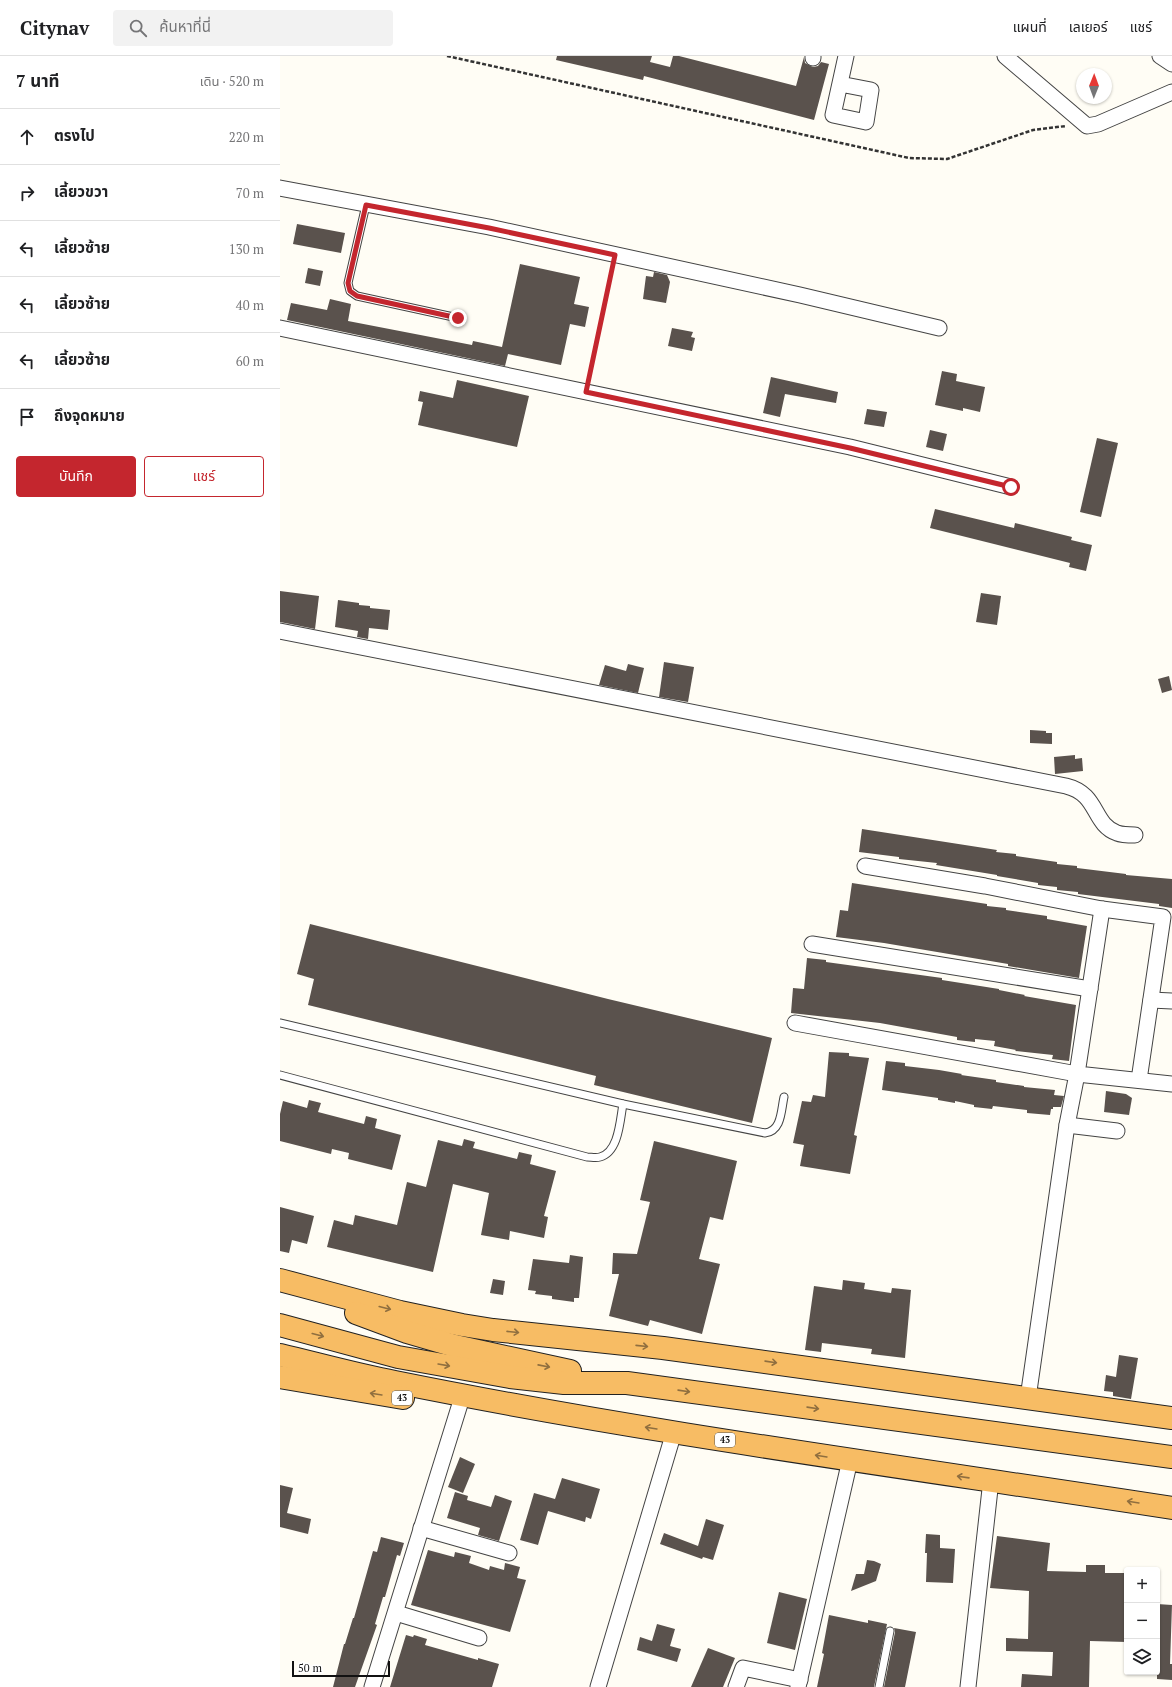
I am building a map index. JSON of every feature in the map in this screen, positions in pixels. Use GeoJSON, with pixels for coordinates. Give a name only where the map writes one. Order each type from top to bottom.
{"type":"FeatureCollection","features":[{"type":"Feature","properties":{"kind":"highway"},"geometry":{"type":"LineString","coordinates":[[280,1280],[393,1310],[462,1325],[663,1348],[1172,1418]]}},
{"type":"Feature","properties":{"kind":"highway"},"geometry":{"type":"LineString","coordinates":[[280,1285],[407,1332],[448,1344],[504,1358],[627,1383],[1172,1457]]}},
{"type":"Feature","properties":{"kind":"highway"},"geometry":{"type":"LineString","coordinates":[[280,1325],[398,1357],[510,1377],[564,1383],[627,1383]]}},
{"type":"Feature","properties":{"kind":"highway","name":"43"},"geometry":{"type":"LineString","coordinates":[[280,1355],[392,1382],[526,1408],[850,1460],[1172,1508]]}},
{"type":"Feature","properties":{"kind":"highway","name":"43"},"geometry":{"type":"LineString","coordinates":[[280,1377],[407,1399],[526,1408]]}},
{"type":"Feature","properties":{"kind":"street"},"geometry":{"type":"LineString","coordinates":[[840,84],[846,56]]}},
{"type":"Feature","properties":{"kind":"street"},"geometry":{"type":"LineString","coordinates":[[1005,56],[1087,126],[1098,124],[1172,92]]}},
{"type":"Feature","properties":{"kind":"street"},"geometry":{"type":"LineString","coordinates":[[1160,56],[1172,64]]}},
{"type":"Feature","properties":{"kind":"street"},"geometry":{"type":"LineString","coordinates":[[280,188],[489,228],[800,295],[938,328]]}},
{"type":"Feature","properties":{"kind":"street"},"geometry":{"type":"LineString","coordinates":[[280,328],[850,448],[1011,487]]}},
{"type":"Feature","properties":{"kind":"street"},"geometry":{"type":"LineString","coordinates":[[280,631],[1066,786],[1074,788],[1085,795],[1102,821],[1112,831],[1135,835]]}},
{"type":"Feature","properties":{"kind":"street"},"geometry":{"type":"LineString","coordinates":[[865,866],[985,886],[1102,909],[1168,917],[1151,1000],[1139,1080]]}},
{"type":"Feature","properties":{"kind":"street"},"geometry":{"type":"LineString","coordinates":[[1028,1398],[1067,1125],[1102,909]]}},
{"type":"Feature","properties":{"kind":"street"},"geometry":{"type":"LineString","coordinates":[[812,944],[1090,989]]}},
{"type":"Feature","properties":{"kind":"street"},"geometry":{"type":"LineString","coordinates":[[1151,1000],[1172,1001]]}},
{"type":"Feature","properties":{"kind":"street"},"geometry":{"type":"LineString","coordinates":[[795,1023],[1076,1074],[1172,1084]]}},
{"type":"Feature","properties":{"kind":"street"},"geometry":{"type":"LineString","coordinates":[[1067,1125],[1117,1132]]}},
{"type":"Feature","properties":{"kind":"street"},"geometry":{"type":"LineString","coordinates":[[372,1687],[460,1404]]}},
{"type":"Feature","properties":{"kind":"street"},"geometry":{"type":"LineString","coordinates":[[598,1687],[674,1432]]}},
{"type":"Feature","properties":{"kind":"street"},"geometry":{"type":"LineString","coordinates":[[736,1687],[743,1668],[799,1683],[850,1460]]}},
{"type":"Feature","properties":{"kind":"street"},"geometry":{"type":"LineString","coordinates":[[968,1687],[991,1480]]}},
{"type":"Feature","properties":{"kind":"street"},"geometry":{"type":"LineString","coordinates":[[421,1528],[509,1553]]}},
{"type":"Feature","properties":{"kind":"street"},"geometry":{"type":"LineString","coordinates":[[396,1613],[478,1638]]}},
{"type":"Feature","properties":{"kind":"lane"},"geometry":{"type":"LineString","coordinates":[[366,205],[348,283],[350,291],[357,296],[458,318]]}},
{"type":"Feature","properties":{"kind":"lane"},"geometry":{"type":"LineString","coordinates":[[280,1023],[623,1104],[765,1133],[773,1131],[778,1126],[784,1097]]}},
{"type":"Feature","properties":{"kind":"lane"},"geometry":{"type":"LineString","coordinates":[[280,1075],[587,1157],[600,1157],[610,1152],[615,1143],[623,1104]]}},
{"type":"Feature","properties":{"kind":"lane"},"geometry":{"type":"LineString","coordinates":[[879,1687],[890,1631]]}},
{"type":"Feature","properties":{"kind":"path"},"geometry":{"type":"LineString","coordinates":[[446,56],[909,158],[947,159],[1034,130],[1083,124]]}},
{"type":"Feature","properties":{"kind":"path"},"geometry":{"type":"LineString","coordinates":[[586,392],[615,255]]}},
{"type":"Feature","properties":{"kind":"building"},"geometry":{"type":"Polygon","coordinates":[[[557,56],[652,56],[650,62],[670,67],[673,56],[679,56],[796,86],[804,57],[805,63],[813,67],[818,66],[821,62],[829,64],[814,120],[644,76],[643,80],[556,60],[557,56]]]}},
{"type":"Feature","properties":{"kind":"building"},"geometry":{"type":"Polygon","coordinates":[[[297,224],[345,233],[341,253],[293,244],[297,224]]]}},
{"type":"Feature","properties":{"kind":"building"},"geometry":{"type":"Polygon","coordinates":[[[520,264],[580,277],[574,304],[589,307],[585,327],[570,324],[561,365],[508,354],[505,366],[287,320],[291,303],[327,310],[330,299],[351,304],[348,321],[472,345],[473,341],[502,347],[520,264]]]}},
{"type":"Feature","properties":{"kind":"building"},"geometry":{"type":"Polygon","coordinates":[[[308,268],[323,271],[320,286],[305,283],[308,268]]]}},
{"type":"Feature","properties":{"kind":"building"},"geometry":{"type":"Polygon","coordinates":[[[654,272],[667,275],[670,282],[666,303],[643,299],[646,276],[653,277],[654,272]]]}},
{"type":"Feature","properties":{"kind":"building"},"geometry":{"type":"Polygon","coordinates":[[[672,328],[693,332],[691,337],[695,338],[692,351],[668,346],[672,328]]]}},
{"type":"Feature","properties":{"kind":"building"},"geometry":{"type":"Polygon","coordinates":[[[942,371],[957,374],[956,381],[985,387],[980,412],[963,408],[963,411],[935,405],[942,371]]]}},
{"type":"Feature","properties":{"kind":"building"},"geometry":{"type":"Polygon","coordinates":[[[771,377],[838,392],[836,403],[785,394],[780,417],[763,413],[771,377]]]}},
{"type":"Feature","properties":{"kind":"building"},"geometry":{"type":"Polygon","coordinates":[[[457,380],[529,396],[517,447],[418,425],[423,402],[418,401],[420,391],[453,398],[457,380]]]}},
{"type":"Feature","properties":{"kind":"building"},"geometry":{"type":"Polygon","coordinates":[[[867,409],[887,412],[884,427],[864,424],[867,409]]]}},
{"type":"Feature","properties":{"kind":"building"},"geometry":{"type":"Polygon","coordinates":[[[930,430],[947,434],[943,451],[926,447],[930,430]]]}},
{"type":"Feature","properties":{"kind":"building"},"geometry":{"type":"Polygon","coordinates":[[[1097,438],[1118,443],[1101,517],[1080,512],[1097,438]]]}},
{"type":"Feature","properties":{"kind":"building"},"geometry":{"type":"Polygon","coordinates":[[[935,509],[1014,528],[1015,523],[1072,537],[1071,540],[1092,545],[1086,571],[1069,567],[1070,563],[930,528],[935,509]]]}},
{"type":"Feature","properties":{"kind":"building"},"geometry":{"type":"Polygon","coordinates":[[[280,591],[319,596],[315,629],[280,622],[280,591]]]}},
{"type":"Feature","properties":{"kind":"building"},"geometry":{"type":"Polygon","coordinates":[[[981,593],[1001,596],[997,625],[976,622],[981,593]]]}},
{"type":"Feature","properties":{"kind":"building"},"geometry":{"type":"Polygon","coordinates":[[[338,600],[359,603],[359,605],[370,606],[370,608],[390,610],[388,630],[369,628],[368,639],[357,637],[358,631],[335,627],[338,600]]]}},
{"type":"Feature","properties":{"kind":"building"},"geometry":{"type":"Polygon","coordinates":[[[664,662],[694,667],[688,702],[659,697],[664,662]]]}},
{"type":"Feature","properties":{"kind":"building"},"geometry":{"type":"Polygon","coordinates":[[[628,664],[644,668],[638,693],[599,685],[605,665],[626,671],[628,664]]]}},
{"type":"Feature","properties":{"kind":"building"},"geometry":{"type":"Polygon","coordinates":[[[1169,676],[1172,690],[1162,693],[1158,679],[1169,676]]]}},
{"type":"Feature","properties":{"kind":"building"},"geometry":{"type":"Polygon","coordinates":[[[1030,730],[1052,733],[1052,744],[1030,743],[1030,730]]]}},
{"type":"Feature","properties":{"kind":"building"},"geometry":{"type":"Polygon","coordinates":[[[1075,755],[1075,759],[1082,758],[1083,771],[1055,774],[1054,757],[1075,755]]]}},
{"type":"Feature","properties":{"kind":"building"},"geometry":{"type":"Polygon","coordinates":[[[862,829],[997,850],[996,852],[1016,854],[1016,856],[1057,862],[1057,864],[1077,866],[1077,868],[1126,875],[1172,879],[1172,908],[1159,906],[1159,904],[1057,890],[1057,887],[1038,885],[1038,883],[936,865],[937,863],[899,859],[899,857],[859,852],[862,829]]]}},
{"type":"Feature","properties":{"kind":"building"},"geometry":{"type":"Polygon","coordinates":[[[852,883],[987,904],[987,906],[1047,916],[1047,919],[1087,926],[1079,978],[1008,966],[1008,964],[884,943],[836,937],[840,910],[848,911],[852,883]]]}},
{"type":"Feature","properties":{"kind":"building"},"geometry":{"type":"Polygon","coordinates":[[[310,924],[608,999],[772,1038],[752,1123],[594,1085],[596,1076],[308,1005],[314,979],[297,974],[310,924]]]}},
{"type":"Feature","properties":{"kind":"building"},"geometry":{"type":"Polygon","coordinates":[[[807,958],[942,978],[942,980],[999,989],[1025,995],[1024,996],[1076,1005],[1069,1061],[1052,1059],[1053,1055],[1015,1051],[1016,1050],[994,1046],[995,1041],[975,1039],[975,1042],[957,1040],[957,1037],[880,1023],[791,1013],[793,988],[804,989],[807,958]]]}},
{"type":"Feature","properties":{"kind":"building"},"geometry":{"type":"Polygon","coordinates":[[[829,1052],[849,1053],[849,1056],[869,1058],[854,1135],[857,1136],[850,1174],[800,1166],[804,1145],[793,1143],[802,1101],[811,1102],[813,1095],[825,1097],[829,1052]]]}},
{"type":"Feature","properties":{"kind":"building"},"geometry":{"type":"Polygon","coordinates":[[[886,1061],[905,1063],[905,1066],[939,1070],[996,1080],[996,1082],[1024,1087],[1055,1090],[1054,1095],[1064,1096],[1061,1107],[1053,1107],[1050,1115],[1027,1113],[1027,1110],[993,1106],[992,1109],[974,1107],[974,1105],[955,1101],[955,1103],[938,1100],[938,1098],[882,1090],[886,1061]]]}},
{"type":"Feature","properties":{"kind":"building"},"geometry":{"type":"Polygon","coordinates":[[[1106,1091],[1126,1094],[1132,1098],[1129,1115],[1104,1112],[1106,1091]]]}},
{"type":"Feature","properties":{"kind":"building"},"geometry":{"type":"Polygon","coordinates":[[[309,1100],[321,1103],[318,1112],[364,1124],[366,1116],[377,1119],[375,1128],[401,1135],[392,1170],[348,1159],[349,1153],[332,1149],[331,1154],[280,1141],[280,1114],[283,1101],[307,1108],[309,1100]]]}},
{"type":"Feature","properties":{"kind":"building"},"geometry":{"type":"Polygon","coordinates":[[[464,1139],[475,1142],[473,1148],[517,1159],[519,1152],[532,1155],[530,1164],[556,1171],[544,1216],[548,1217],[544,1238],[510,1231],[509,1240],[481,1235],[489,1193],[453,1184],[433,1272],[327,1247],[334,1220],[353,1225],[355,1215],[397,1225],[407,1182],[426,1187],[438,1140],[462,1146],[464,1139]]]}},
{"type":"Feature","properties":{"kind":"building"},"geometry":{"type":"Polygon","coordinates":[[[654,1141],[737,1161],[723,1220],[710,1217],[699,1259],[720,1264],[702,1334],[650,1320],[648,1326],[609,1316],[619,1274],[612,1274],[613,1253],[637,1254],[650,1202],[640,1200],[654,1141]]]}},
{"type":"Feature","properties":{"kind":"building"},"geometry":{"type":"Polygon","coordinates":[[[280,1207],[314,1216],[307,1244],[292,1240],[289,1253],[280,1251],[280,1207]]]}},
{"type":"Feature","properties":{"kind":"building"},"geometry":{"type":"Polygon","coordinates":[[[570,1255],[583,1257],[579,1298],[574,1298],[574,1302],[552,1299],[552,1296],[535,1294],[536,1291],[528,1290],[533,1259],[569,1263],[570,1255]]]}},
{"type":"Feature","properties":{"kind":"building"},"geometry":{"type":"Polygon","coordinates":[[[493,1279],[505,1281],[503,1295],[490,1293],[493,1279]]]}},
{"type":"Feature","properties":{"kind":"building"},"geometry":{"type":"Polygon","coordinates":[[[843,1280],[865,1283],[864,1289],[891,1293],[892,1288],[911,1290],[905,1358],[871,1354],[872,1349],[822,1343],[821,1352],[805,1350],[814,1286],[842,1290],[843,1280]]]}},
{"type":"Feature","properties":{"kind":"building"},"geometry":{"type":"Polygon","coordinates":[[[1119,1355],[1138,1358],[1131,1399],[1113,1396],[1113,1392],[1104,1391],[1106,1375],[1116,1377],[1119,1355]]]}},
{"type":"Feature","properties":{"kind":"building"},"geometry":{"type":"Polygon","coordinates":[[[460,1457],[475,1464],[463,1493],[448,1487],[460,1457]]]}},
{"type":"Feature","properties":{"kind":"building"},"geometry":{"type":"Polygon","coordinates":[[[562,1478],[600,1489],[591,1519],[586,1517],[585,1522],[548,1511],[538,1545],[520,1540],[534,1493],[555,1499],[562,1478]]]}},
{"type":"Feature","properties":{"kind":"building"},"geometry":{"type":"Polygon","coordinates":[[[280,1485],[293,1488],[287,1513],[311,1519],[308,1534],[280,1527],[280,1485]]]}},
{"type":"Feature","properties":{"kind":"building"},"geometry":{"type":"Polygon","coordinates":[[[455,1492],[468,1496],[467,1500],[491,1507],[495,1495],[512,1501],[499,1541],[478,1535],[480,1528],[447,1518],[455,1492]]]}},
{"type":"Feature","properties":{"kind":"building"},"geometry":{"type":"Polygon","coordinates":[[[706,1519],[724,1525],[713,1560],[703,1557],[702,1559],[660,1544],[664,1533],[698,1546],[706,1519]]]}},
{"type":"Feature","properties":{"kind":"building"},"geometry":{"type":"Polygon","coordinates":[[[926,1534],[940,1535],[940,1548],[955,1549],[953,1583],[926,1582],[926,1534]]]}},
{"type":"Feature","properties":{"kind":"building"},"geometry":{"type":"Polygon","coordinates":[[[997,1536],[1050,1543],[1047,1571],[1086,1572],[1086,1565],[1105,1565],[1105,1573],[1124,1573],[1124,1642],[1090,1641],[1089,1687],[1021,1687],[1022,1674],[1052,1676],[1053,1652],[1006,1651],[1006,1638],[1028,1639],[1029,1591],[990,1588],[997,1536]]]}},
{"type":"Feature","properties":{"kind":"building"},"geometry":{"type":"Polygon","coordinates":[[[381,1537],[404,1543],[400,1556],[397,1555],[385,1597],[383,1597],[375,1624],[377,1625],[355,1687],[333,1687],[344,1644],[354,1618],[373,1551],[377,1552],[381,1537]]]}},
{"type":"Feature","properties":{"kind":"building"},"geometry":{"type":"Polygon","coordinates":[[[428,1550],[454,1557],[455,1552],[471,1556],[469,1563],[489,1570],[490,1566],[504,1570],[505,1563],[520,1567],[517,1578],[526,1580],[510,1632],[411,1605],[428,1550]]]}},
{"type":"Feature","properties":{"kind":"building"},"geometry":{"type":"Polygon","coordinates":[[[867,1560],[881,1564],[876,1581],[851,1591],[856,1574],[864,1574],[867,1560]]]}},
{"type":"Feature","properties":{"kind":"building"},"geometry":{"type":"Polygon","coordinates":[[[779,1592],[807,1599],[795,1650],[767,1643],[779,1592]]]}},
{"type":"Feature","properties":{"kind":"building"},"geometry":{"type":"Polygon","coordinates":[[[1160,1604],[1172,1605],[1170,1664],[1172,1664],[1172,1680],[1157,1679],[1157,1675],[1160,1675],[1160,1604]]]}},
{"type":"Feature","properties":{"kind":"building"},"geometry":{"type":"Polygon","coordinates":[[[829,1615],[868,1623],[868,1620],[887,1624],[874,1687],[817,1687],[824,1654],[822,1653],[829,1615]]]}},
{"type":"Feature","properties":{"kind":"building"},"geometry":{"type":"Polygon","coordinates":[[[657,1624],[675,1629],[670,1646],[681,1649],[677,1662],[637,1650],[640,1637],[652,1641],[657,1624]]]}},
{"type":"Feature","properties":{"kind":"building"},"geometry":{"type":"Polygon","coordinates":[[[894,1628],[916,1632],[905,1687],[884,1687],[895,1632],[894,1628]]]}},
{"type":"Feature","properties":{"kind":"building"},"geometry":{"type":"Polygon","coordinates":[[[406,1635],[413,1637],[414,1635],[427,1639],[425,1645],[478,1660],[478,1658],[499,1664],[492,1687],[390,1687],[406,1635]]]}},
{"type":"Feature","properties":{"kind":"building"},"geometry":{"type":"Polygon","coordinates":[[[708,1648],[735,1658],[723,1687],[691,1687],[708,1648]]]}},
{"type":"Feature","properties":{"kind":"route"},"geometry":{"type":"LineString","coordinates":[[458,318],[352,294],[348,287],[348,283],[366,205],[489,228],[615,255],[586,392],[850,448],[1011,487]]}}]}
